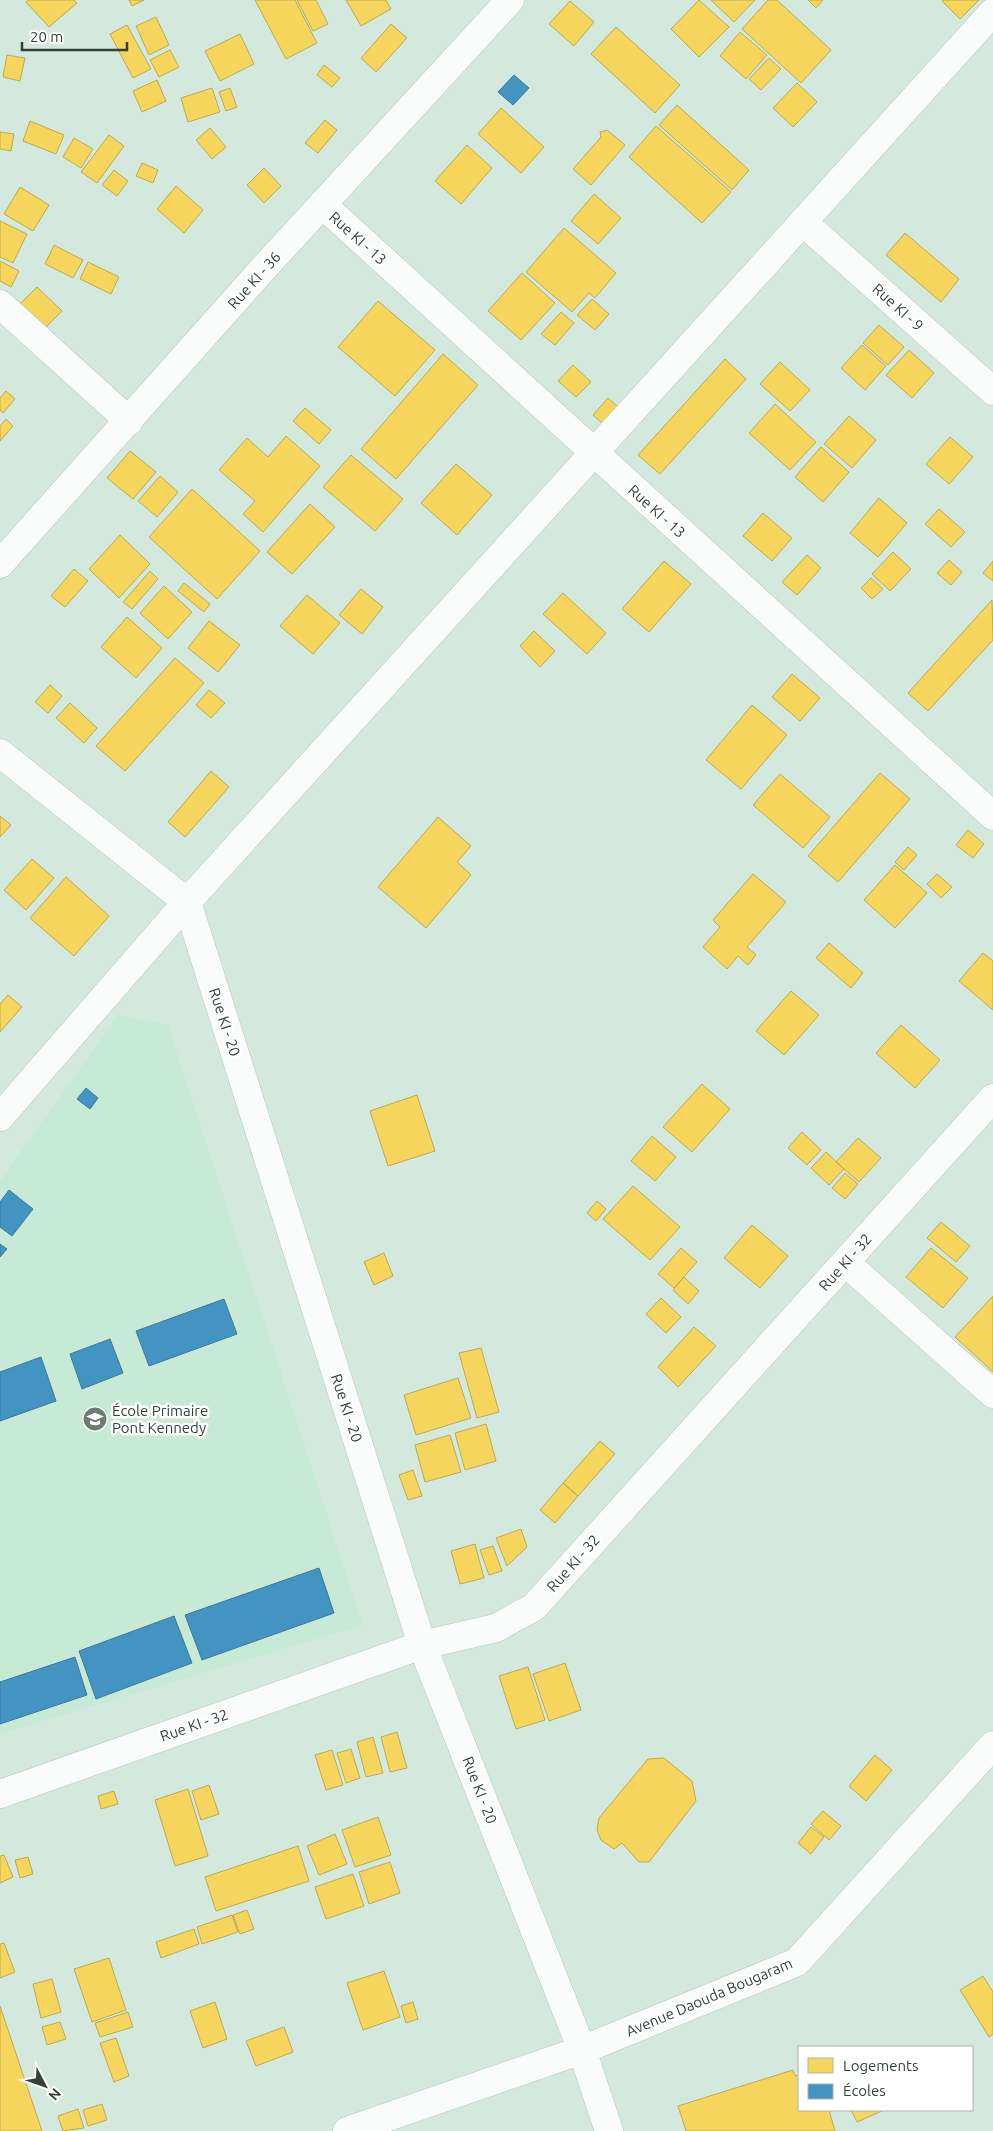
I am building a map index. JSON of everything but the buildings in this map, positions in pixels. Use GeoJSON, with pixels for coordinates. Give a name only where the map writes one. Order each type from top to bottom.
{"type":"FeatureCollection","features":[{"type":"Feature","properties":{"kind":"street","name":"Rue KI - 36"},"geometry":{"type":"LineString","coordinates":[[0,564],[510,0]]}},
{"type":"Feature","properties":{"kind":"street"},"geometry":{"type":"LineString","coordinates":[[0,1117],[187,902],[993,12]]}},
{"type":"Feature","properties":{"kind":"street","name":"Rue KI - 13"},"geometry":{"type":"LineString","coordinates":[[323,205],[993,816]]}},
{"type":"Feature","properties":{"kind":"street","name":"Rue KI - 9"},"geometry":{"type":"LineString","coordinates":[[803,222],[993,391]]}},
{"type":"Feature","properties":{"kind":"street"},"geometry":{"type":"LineString","coordinates":[[0,304],[129,420]]}},
{"type":"Feature","properties":{"kind":"street"},"geometry":{"type":"LineString","coordinates":[[0,753],[187,902]]}},
{"type":"Feature","properties":{"kind":"street","name":"Rue KI - 20"},"geometry":{"type":"LineString","coordinates":[[187,902],[422,1645],[582,2050],[609,2131]]}},
{"type":"Feature","properties":{"kind":"street","name":"Rue KI - 32"},"geometry":{"type":"LineString","coordinates":[[0,1794],[422,1645],[496,1628],[534,1607],[993,1098]]}},
{"type":"Feature","properties":{"kind":"street"},"geometry":{"type":"LineString","coordinates":[[845,1262],[993,1394]]}},
{"type":"Feature","properties":{"kind":"street","name":"Avenue Daouda Bougaram"},"geometry":{"type":"LineString","coordinates":[[346,2131],[582,2050],[797,1962],[993,1746]]}},
{"type":"Feature","properties":{"kind":"shaded area"},"geometry":{"type":"Polygon","coordinates":[[[118,1015],[168,1025],[363,1625],[0,1734],[0,1181],[118,1015]]]}},
{"type":"Feature","properties":{"kind":"place","name":"École Primaire Pont Kennedy"},"geometry":{"type":"Point","coordinates":[95,1419]}}]}
